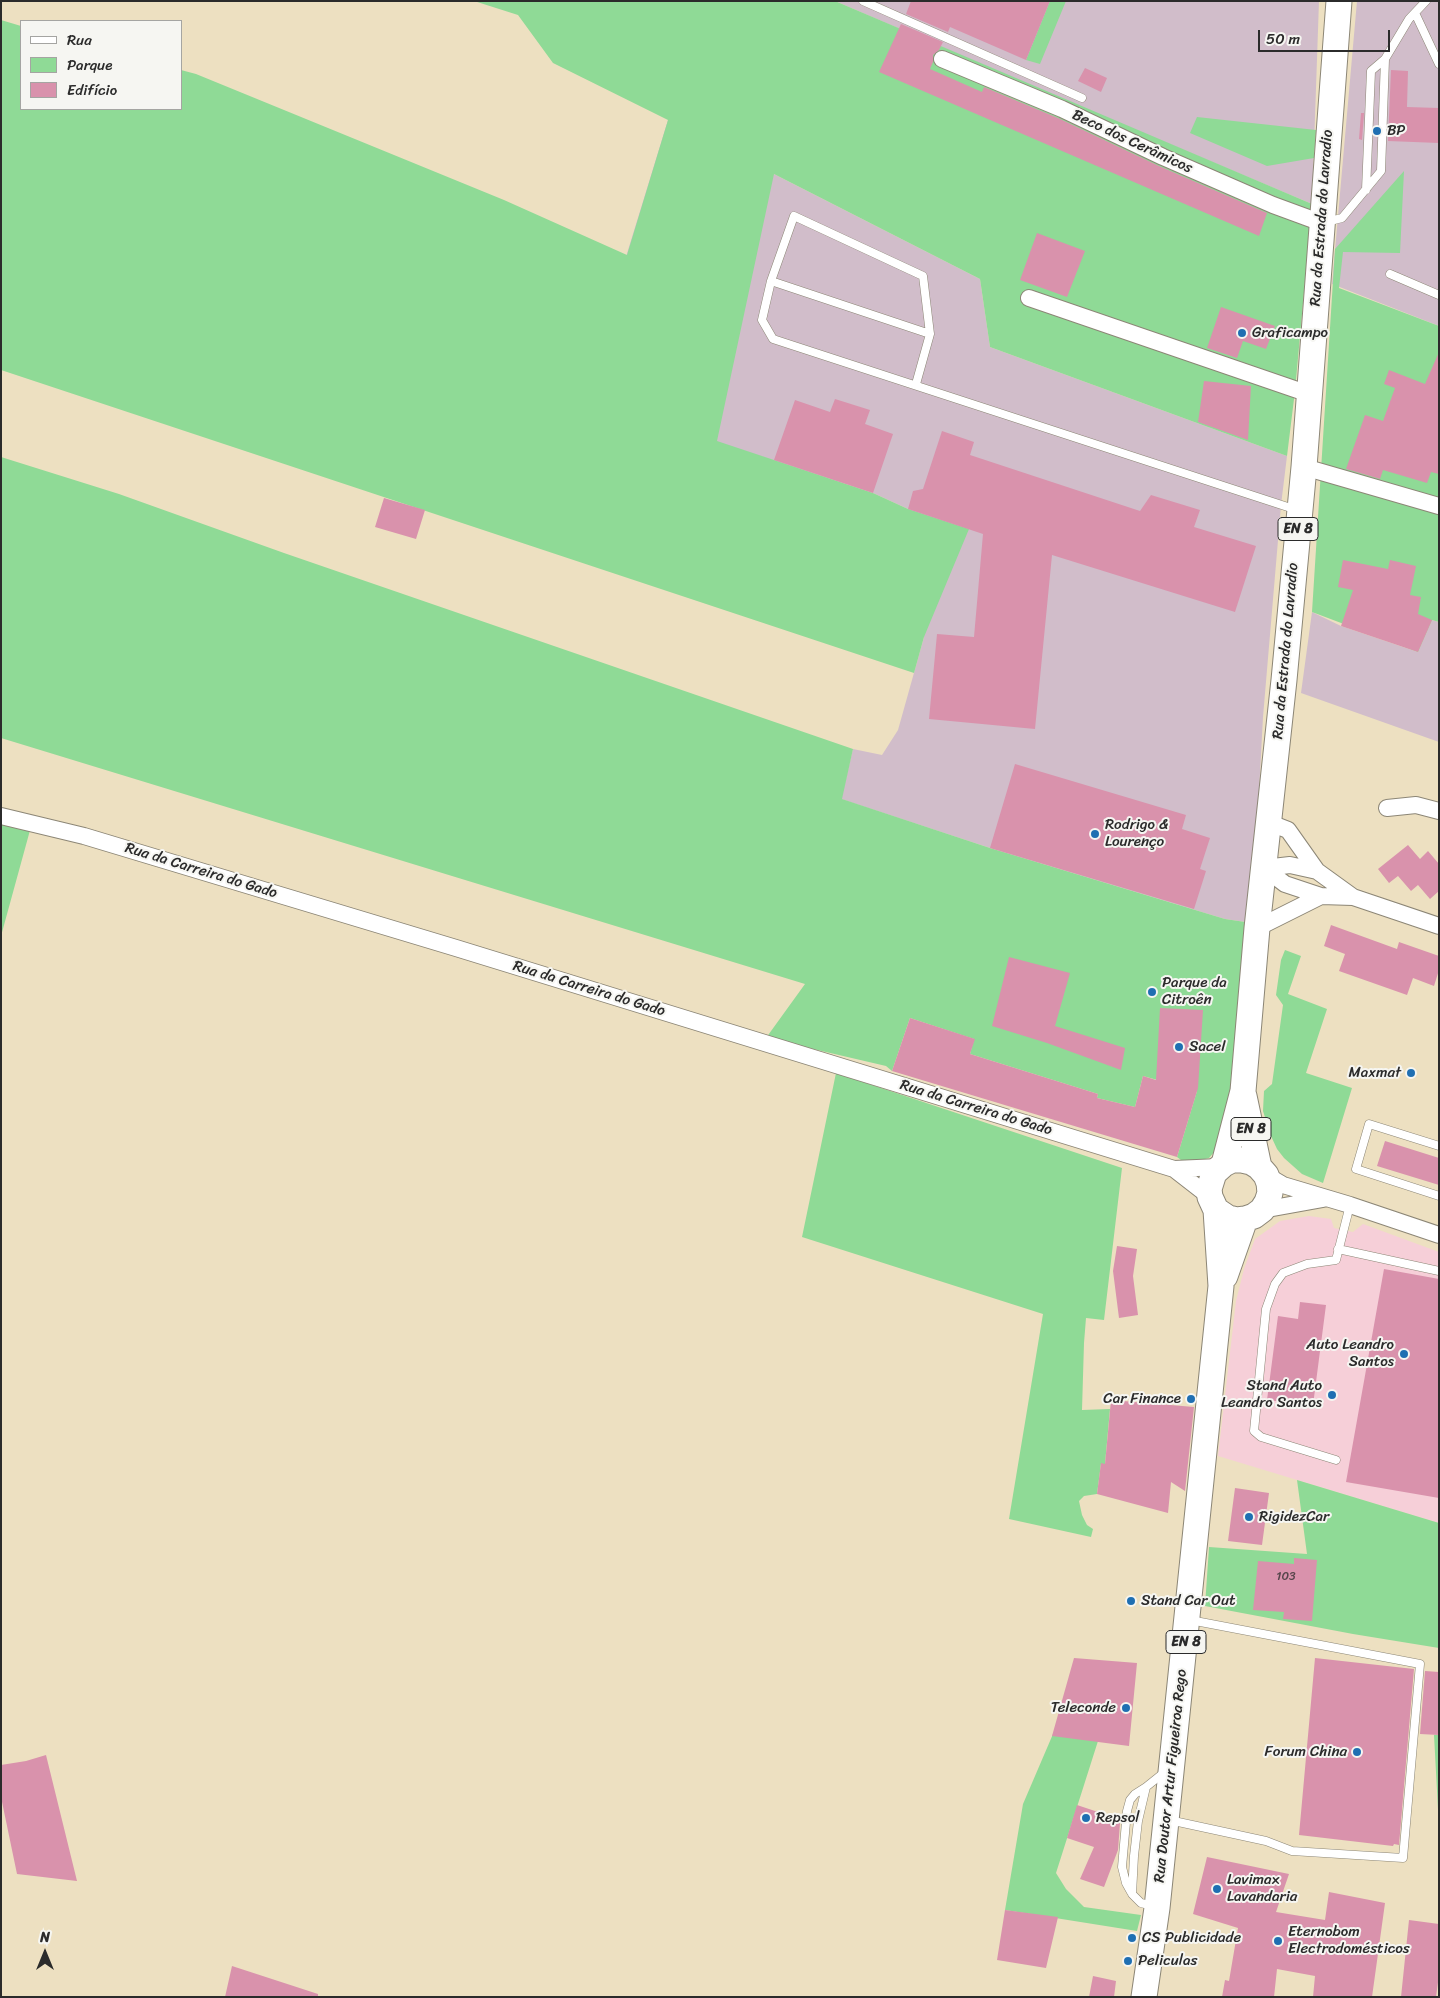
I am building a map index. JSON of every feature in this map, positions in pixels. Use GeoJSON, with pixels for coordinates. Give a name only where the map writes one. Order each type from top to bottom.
{"type":"FeatureCollection","features":[{"type":"Feature","properties":{"kind":"main road","name":"Rua da Estrada do Lavradio"},"geometry":{"type":"LineString","coordinates":[[1222,1165],[1243,1091],[1257,928],[1270,823],[1304,467],[1339,1]]}},
{"type":"Feature","properties":{"kind":"main road","name":"Rua da Estrada do Lavradio"},"geometry":{"type":"LineString","coordinates":[[1243,1091],[1263,1171]]}},
{"type":"Feature","properties":{"kind":"main road","name":"EN 8"},"geometry":{"type":"LineString","coordinates":[[1222,1165],[1232,1160],[1242,1160],[1251,1162],[1263,1171]]}},
{"type":"Feature","properties":{"kind":"main road","name":"Rua Doutor Artur Figueiroa Rego"},"geometry":{"type":"LineString","coordinates":[[1144,1997],[1158,1908],[1221,1286],[1210,1180],[1222,1165]]}},
{"type":"Feature","properties":{"kind":"main road","name":"Rua Doutor Artur Figueiroa Rego"},"geometry":{"type":"LineString","coordinates":[[1221,1286],[1254,1215],[1267,1202],[1270,1193],[1269,1183],[1263,1171]]}},
{"type":"Feature","properties":{"kind":"main road"},"geometry":{"type":"LineString","coordinates":[[1213,1204],[1228,1218],[1254,1215]]}},
{"type":"Feature","properties":{"kind":"street","name":"Beco dos Cerâmicos"},"geometry":{"type":"LineString","coordinates":[[942,59],[1062,109],[1163,157],[1254,197],[1322,223]]}},
{"type":"Feature","properties":{"kind":"street"},"geometry":{"type":"LineString","coordinates":[[1029,298],[1309,394]]}},
{"type":"Feature","properties":{"kind":"street"},"geometry":{"type":"LineString","coordinates":[[1304,467],[1439,506]]}},
{"type":"Feature","properties":{"kind":"street"},"geometry":{"type":"LineString","coordinates":[[1388,808],[1416,805],[1439,811]]}},
{"type":"Feature","properties":{"kind":"street","name":"Rua da Carreira do Gado"},"geometry":{"type":"LineString","coordinates":[[1,816],[84,836],[275,893],[1174,1169]]}},
{"type":"Feature","properties":{"kind":"street"},"geometry":{"type":"LineString","coordinates":[[1270,823],[1288,830],[1317,871],[1353,897]]}},
{"type":"Feature","properties":{"kind":"street"},"geometry":{"type":"LineString","coordinates":[[1264,868],[1290,865],[1317,871]]}},
{"type":"Feature","properties":{"kind":"street"},"geometry":{"type":"LineString","coordinates":[[1264,868],[1285,884],[1321,896],[1353,897],[1439,926]]}},
{"type":"Feature","properties":{"kind":"street"},"geometry":{"type":"LineString","coordinates":[[1257,928],[1321,896]]}},
{"type":"Feature","properties":{"kind":"street"},"geometry":{"type":"LineString","coordinates":[[1174,1169],[1222,1165]]}},
{"type":"Feature","properties":{"kind":"street"},"geometry":{"type":"LineString","coordinates":[[1174,1169],[1213,1204]]}},
{"type":"Feature","properties":{"kind":"street"},"geometry":{"type":"LineString","coordinates":[[1263,1171],[1284,1185],[1325,1199],[1350,1205],[1439,1236]]}},
{"type":"Feature","properties":{"kind":"street"},"geometry":{"type":"LineString","coordinates":[[1254,1215],[1325,1199]]}},
{"type":"Feature","properties":{"kind":"lane"},"geometry":{"type":"LineString","coordinates":[[863,1],[1082,98]]}},
{"type":"Feature","properties":{"kind":"lane"},"geometry":{"type":"LineString","coordinates":[[1366,190],[1372,71],[1385,59],[1409,20],[1426,1]]}},
{"type":"Feature","properties":{"kind":"lane"},"geometry":{"type":"LineString","coordinates":[[1415,13],[1439,64]]}},
{"type":"Feature","properties":{"kind":"lane"},"geometry":{"type":"LineString","coordinates":[[1322,223],[1342,218],[1381,171],[1385,59]]}},
{"type":"Feature","properties":{"kind":"lane"},"geometry":{"type":"LineString","coordinates":[[916,384],[930,334],[923,276],[794,216],[771,281],[762,320],[773,339],[916,384],[1299,511]]}},
{"type":"Feature","properties":{"kind":"lane"},"geometry":{"type":"LineString","coordinates":[[1390,274],[1439,295]]}},
{"type":"Feature","properties":{"kind":"lane"},"geometry":{"type":"LineString","coordinates":[[771,281],[930,334]]}},
{"type":"Feature","properties":{"kind":"lane"},"geometry":{"type":"LineString","coordinates":[[1439,1146],[1369,1124],[1356,1169],[1439,1196]]}},
{"type":"Feature","properties":{"kind":"lane"},"geometry":{"type":"LineString","coordinates":[[1336,1460],[1261,1437],[1254,1431],[1266,1309],[1275,1284],[1282,1273],[1307,1264],[1336,1260],[1350,1205]]}},
{"type":"Feature","properties":{"kind":"lane"},"geometry":{"type":"LineString","coordinates":[[1338,1249],[1439,1270]]}},
{"type":"Feature","properties":{"kind":"lane"},"geometry":{"type":"LineString","coordinates":[[1167,1820],[1266,1841],[1292,1852],[1404,1858],[1420,1664],[1188,1619]]}},
{"type":"Feature","properties":{"kind":"lane"},"geometry":{"type":"LineString","coordinates":[[1158,1908],[1141,1903],[1132,1894],[1126,1883],[1122,1867],[1127,1811],[1130,1800],[1135,1794],[1173,1764]]}},
{"type":"Feature","properties":{"kind":"lane"},"geometry":{"type":"LineString","coordinates":[[1132,1894],[1138,1821],[1146,1787]]}},
{"type":"Feature","properties":{"kind":"shaded area"},"geometry":{"type":"Polygon","coordinates":[[[835,1],[1319,1],[1312,204],[1079,106],[835,1]]]}},
{"type":"Feature","properties":{"kind":"shaded area"},"geometry":{"type":"Polygon","coordinates":[[[1357,1],[1439,1],[1439,326],[1332,284],[1357,1]]]}},
{"type":"Feature","properties":{"kind":"shaded area"},"geometry":{"type":"Polygon","coordinates":[[[668,120],[980,279],[990,347],[1287,456],[1263,717],[1252,923],[1225,919],[990,848],[841,799],[853,749],[882,755],[898,730],[924,637],[908,509],[873,493],[595,402],[605,325],[668,120]]]}},
{"type":"Feature","properties":{"kind":"shaded area"},"geometry":{"type":"Polygon","coordinates":[[[1312,612],[1341,626],[1418,652],[1432,620],[1439,622],[1439,742],[1301,693],[1312,612]]]}},
{"type":"Feature","properties":{"kind":"shaded area","name":"Stand Auto Leandro Santos"},"geometry":{"type":"Polygon","coordinates":[[[1309,1216],[1331,1219],[1334,1228],[1353,1232],[1363,1224],[1439,1252],[1439,1523],[1218,1456],[1236,1301],[1244,1269],[1255,1239],[1280,1221],[1309,1216]]]}},
{"type":"Feature","properties":{"kind":"green space"},"geometry":{"type":"Polygon","coordinates":[[[474,1],[835,1],[1312,204],[1295,391],[1287,456],[990,347],[980,279],[774,174],[717,441],[873,493],[908,509],[969,529],[924,637],[914,673],[1,370],[1,20],[20,26],[20,110],[182,110],[182,70],[196,74],[504,200],[627,255],[668,120],[553,63],[518,15],[474,1]]]}},
{"type":"Feature","properties":{"kind":"green space"},"geometry":{"type":"Polygon","coordinates":[[[1050,1],[1066,1],[1040,64],[1026,60],[1050,1]]]}},
{"type":"Feature","properties":{"kind":"green space"},"geometry":{"type":"Polygon","coordinates":[[[1197,117],[1316,130],[1314,158],[1267,166],[1190,133],[1197,117]]]}},
{"type":"Feature","properties":{"kind":"green space"},"geometry":{"type":"Polygon","coordinates":[[[1404,171],[1400,253],[1343,252],[1339,288],[1439,326],[1439,622],[1432,620],[1418,652],[1312,612],[1335,249],[1404,171]]]}},
{"type":"Feature","properties":{"kind":"green space"},"geometry":{"type":"Polygon","coordinates":[[[1,457],[119,494],[284,553],[853,749],[842,799],[990,848],[1225,919],[1252,923],[1233,1100],[1216,1150],[1209,1158],[1197,1161],[1181,1160],[1177,1157],[1197,1091],[1143,1076],[1135,1107],[1097,1098],[1098,1094],[970,1054],[974,1039],[910,1018],[892,1071],[886,1066],[766,1038],[805,984],[1,738],[1,457]]]}},
{"type":"Feature","properties":{"kind":"green space"},"geometry":{"type":"Polygon","coordinates":[[[1,816],[32,823],[1,936],[1,816]]]}},
{"type":"Feature","properties":{"kind":"green space"},"geometry":{"type":"Polygon","coordinates":[[[1285,950],[1301,956],[1288,994],[1327,1009],[1306,1073],[1352,1088],[1323,1183],[1302,1174],[1284,1158],[1271,1136],[1263,1111],[1264,1091],[1272,1084],[1283,1005],[1276,995],[1281,960],[1285,950]]]}},
{"type":"Feature","properties":{"kind":"green space"},"geometry":{"type":"Polygon","coordinates":[[[836,1073],[1122,1168],[1104,1320],[1086,1318],[1082,1410],[1110,1409],[1105,1464],[1101,1464],[1097,1494],[1084,1496],[1079,1501],[1082,1515],[1087,1525],[1093,1529],[1091,1537],[1009,1519],[1043,1314],[802,1237],[836,1073]]]}},
{"type":"Feature","properties":{"kind":"green space"},"geometry":{"type":"Polygon","coordinates":[[[1297,1480],[1439,1523],[1439,1648],[1205,1606],[1209,1547],[1307,1554],[1297,1480]]]}},
{"type":"Feature","properties":{"kind":"green space"},"geometry":{"type":"Polygon","coordinates":[[[1053,1734],[1098,1741],[1056,1873],[1066,1889],[1084,1907],[1141,1915],[1137,1931],[1005,1910],[1023,1804],[1053,1734]]]}},
{"type":"Feature","properties":{"kind":"green space"},"geometry":{"type":"Polygon","coordinates":[[[1434,1735],[1439,1735],[1439,1828],[1434,1735]]]}},
{"type":"Feature","properties":{"kind":"building"},"geometry":{"type":"Polygon","coordinates":[[[911,1],[1050,1],[1026,60],[950,27],[948,32],[906,14],[911,1]]]}},
{"type":"Feature","properties":{"kind":"building"},"geometry":{"type":"Polygon","coordinates":[[[901,24],[943,42],[939,50],[933,55],[930,69],[982,92],[984,87],[1058,118],[1159,166],[1267,213],[1259,236],[879,72],[901,24]]]}},
{"type":"Feature","properties":{"kind":"building"},"geometry":{"type":"Polygon","coordinates":[[[1085,68],[1107,78],[1101,92],[1078,81],[1085,68]]]}},
{"type":"Feature","properties":{"kind":"building"},"geometry":{"type":"Polygon","coordinates":[[[1391,70],[1408,71],[1407,107],[1439,108],[1439,143],[1388,141],[1391,70]]]}},
{"type":"Feature","properties":{"kind":"building"},"geometry":{"type":"Polygon","coordinates":[[[1361,113],[1364,113],[1362,140],[1359,139],[1361,113]]]}},
{"type":"Feature","properties":{"kind":"building"},"geometry":{"type":"Polygon","coordinates":[[[1037,233],[1085,251],[1067,297],[1020,280],[1037,233]]]}},
{"type":"Feature","properties":{"kind":"building","name":"Graficampo"},"geometry":{"type":"Polygon","coordinates":[[[1221,307],[1275,326],[1266,349],[1243,341],[1237,358],[1207,348],[1221,307]]]}},
{"type":"Feature","properties":{"kind":"building"},"geometry":{"type":"Polygon","coordinates":[[[1439,352],[1439,474],[1431,472],[1427,483],[1383,470],[1380,479],[1346,469],[1365,415],[1383,421],[1395,388],[1384,384],[1389,370],[1425,384],[1439,352]]]}},
{"type":"Feature","properties":{"kind":"building"},"geometry":{"type":"Polygon","coordinates":[[[1204,381],[1251,386],[1248,440],[1198,422],[1204,381]]]}},
{"type":"Feature","properties":{"kind":"building"},"geometry":{"type":"Polygon","coordinates":[[[835,399],[870,410],[865,424],[893,434],[873,493],[774,460],[795,400],[830,412],[835,399]]]}},
{"type":"Feature","properties":{"kind":"building"},"geometry":{"type":"Polygon","coordinates":[[[942,431],[974,442],[970,455],[1140,511],[1151,495],[1200,510],[1194,527],[1256,546],[1235,612],[1052,555],[1035,729],[929,719],[937,634],[974,637],[983,534],[908,509],[913,491],[923,489],[942,431]]]}},
{"type":"Feature","properties":{"kind":"building"},"geometry":{"type":"Polygon","coordinates":[[[384,498],[425,510],[416,539],[375,527],[384,498]]]}},
{"type":"Feature","properties":{"kind":"building"},"geometry":{"type":"Polygon","coordinates":[[[1343,560],[1388,569],[1390,560],[1416,566],[1410,595],[1421,597],[1418,614],[1432,620],[1418,652],[1341,626],[1353,590],[1338,587],[1343,560]]]}},
{"type":"Feature","properties":{"kind":"building","name":"Rodrigo & Lourenço"},"geometry":{"type":"Polygon","coordinates":[[[1015,764],[1186,815],[1182,829],[1210,838],[1200,869],[1206,871],[1194,909],[990,848],[1015,764]]]}},
{"type":"Feature","properties":{"kind":"building"},"geometry":{"type":"Polygon","coordinates":[[[1408,845],[1420,859],[1428,851],[1439,864],[1439,891],[1430,899],[1418,885],[1411,891],[1398,876],[1389,883],[1378,869],[1408,845]]]}},
{"type":"Feature","properties":{"kind":"building"},"geometry":{"type":"Polygon","coordinates":[[[1331,925],[1397,949],[1399,942],[1439,956],[1439,970],[1434,986],[1413,978],[1407,995],[1339,971],[1345,954],[1324,946],[1331,925]]]}},
{"type":"Feature","properties":{"kind":"building"},"geometry":{"type":"Polygon","coordinates":[[[1009,957],[1070,973],[1055,1026],[1125,1048],[1121,1070],[1047,1043],[992,1026],[1009,957]]]}},
{"type":"Feature","properties":{"kind":"building"},"geometry":{"type":"Polygon","coordinates":[[[1160,1008],[1203,1010],[1198,1088],[1177,1157],[892,1071],[910,1018],[975,1039],[970,1054],[1098,1094],[1097,1098],[1135,1107],[1143,1076],[1156,1080],[1160,1008]]]}},
{"type":"Feature","properties":{"kind":"building"},"geometry":{"type":"Polygon","coordinates":[[[1385,1141],[1439,1158],[1439,1185],[1377,1166],[1385,1141]]]}},
{"type":"Feature","properties":{"kind":"building"},"geometry":{"type":"Polygon","coordinates":[[[1117,1246],[1137,1249],[1133,1276],[1138,1315],[1119,1318],[1113,1271],[1117,1246]]]}},
{"type":"Feature","properties":{"kind":"building","name":"Auto Leandro Santos"},"geometry":{"type":"Polygon","coordinates":[[[1384,1269],[1439,1279],[1439,1498],[1346,1482],[1384,1269]]]}},
{"type":"Feature","properties":{"kind":"building"},"geometry":{"type":"Polygon","coordinates":[[[1300,1302],[1326,1305],[1313,1405],[1267,1400],[1278,1316],[1298,1319],[1300,1302]]]}},
{"type":"Feature","properties":{"kind":"building"},"geometry":{"type":"Polygon","coordinates":[[[1111,1400],[1194,1407],[1185,1491],[1171,1482],[1168,1513],[1097,1494],[1101,1463],[1105,1464],[1111,1400]]]}},
{"type":"Feature","properties":{"kind":"building","name":"RigidezCar"},"geometry":{"type":"Polygon","coordinates":[[[1235,1488],[1269,1493],[1262,1545],[1228,1541],[1235,1488]]]}},
{"type":"Feature","properties":{"kind":"building"},"geometry":{"type":"Polygon","coordinates":[[[1294,1558],[1317,1560],[1312,1621],[1283,1619],[1284,1612],[1253,1610],[1258,1561],[1294,1564],[1294,1558]]]}},
{"type":"Feature","properties":{"kind":"building"},"geometry":{"type":"Polygon","coordinates":[[[1074,1658],[1137,1663],[1129,1746],[1052,1736],[1074,1658]]]}},
{"type":"Feature","properties":{"kind":"building","name":"Forum China"},"geometry":{"type":"Polygon","coordinates":[[[1315,1658],[1414,1669],[1399,1845],[1394,1844],[1393,1846],[1299,1835],[1315,1658]]]}},
{"type":"Feature","properties":{"kind":"building"},"geometry":{"type":"Polygon","coordinates":[[[1425,1671],[1439,1672],[1439,1735],[1420,1734],[1425,1671]]]}},
{"type":"Feature","properties":{"kind":"building"},"geometry":{"type":"Polygon","coordinates":[[[46,1755],[77,1881],[17,1874],[1,1797],[1,1765],[26,1761],[46,1755]]]}},
{"type":"Feature","properties":{"kind":"building"},"geometry":{"type":"Polygon","coordinates":[[[1077,1805],[1104,1814],[1103,1816],[1120,1823],[1118,1850],[1104,1887],[1080,1879],[1094,1847],[1067,1838],[1077,1805]]]}},
{"type":"Feature","properties":{"kind":"building"},"geometry":{"type":"Polygon","coordinates":[[[1207,1857],[1289,1874],[1276,1912],[1325,1920],[1329,1892],[1385,1903],[1372,1997],[1313,1997],[1315,1976],[1277,1969],[1274,1997],[1222,1997],[1225,1980],[1229,1981],[1238,1928],[1193,1914],[1207,1857]]]}},
{"type":"Feature","properties":{"kind":"building"},"geometry":{"type":"Polygon","coordinates":[[[1005,1910],[1058,1917],[1046,1968],[997,1960],[1005,1910]]]}},
{"type":"Feature","properties":{"kind":"building"},"geometry":{"type":"Polygon","coordinates":[[[1409,1920],[1439,1924],[1439,1975],[1436,1997],[1401,1997],[1409,1920]]]}},
{"type":"Feature","properties":{"kind":"building"},"geometry":{"type":"Polygon","coordinates":[[[232,1966],[318,1994],[318,1997],[225,1997],[232,1966]]]}},
{"type":"Feature","properties":{"kind":"building"},"geometry":{"type":"Polygon","coordinates":[[[1093,1976],[1116,1981],[1114,1997],[1089,1997],[1093,1976]]]}},
{"type":"Feature","properties":{"kind":"place","name":"BP"},"geometry":{"type":"Point","coordinates":[1377,131]}},
{"type":"Feature","properties":{"kind":"place","name":"Graficampo"},"geometry":{"type":"Point","coordinates":[1242,333]}},
{"type":"Feature","properties":{"kind":"place","name":"Rodrigo & Lourenço"},"geometry":{"type":"Point","coordinates":[1095,834]}},
{"type":"Feature","properties":{"kind":"place","name":"Parque da Citroên"},"geometry":{"type":"Point","coordinates":[1152,992]}},
{"type":"Feature","properties":{"kind":"place","name":"Sacel"},"geometry":{"type":"Point","coordinates":[1179,1047]}},
{"type":"Feature","properties":{"kind":"place","name":"Maxmat"},"geometry":{"type":"Point","coordinates":[1411,1073]}},
{"type":"Feature","properties":{"kind":"place","name":"Auto Leandro Santos"},"geometry":{"type":"Point","coordinates":[1404,1354]}},
{"type":"Feature","properties":{"kind":"place","name":"Stand Auto Leandro Santos"},"geometry":{"type":"Point","coordinates":[1332,1395]}},
{"type":"Feature","properties":{"kind":"place","name":"Car Finance"},"geometry":{"type":"Point","coordinates":[1191,1399]}},
{"type":"Feature","properties":{"kind":"place","name":"RigidezCar"},"geometry":{"type":"Point","coordinates":[1249,1517]}},
{"type":"Feature","properties":{"kind":"place","name":"Stand Car Out"},"geometry":{"type":"Point","coordinates":[1131,1601]}},
{"type":"Feature","properties":{"kind":"place","name":"Teleconde"},"geometry":{"type":"Point","coordinates":[1126,1708]}},
{"type":"Feature","properties":{"kind":"place","name":"Forum China"},"geometry":{"type":"Point","coordinates":[1357,1752]}},
{"type":"Feature","properties":{"kind":"place","name":"Repsol"},"geometry":{"type":"Point","coordinates":[1086,1818]}},
{"type":"Feature","properties":{"kind":"place","name":"Lavimax Lavandaria"},"geometry":{"type":"Point","coordinates":[1217,1889]}},
{"type":"Feature","properties":{"kind":"place","name":"CS Publicidade"},"geometry":{"type":"Point","coordinates":[1132,1938]}},
{"type":"Feature","properties":{"kind":"place","name":"Eternobom Electrodomésticos"},"geometry":{"type":"Point","coordinates":[1278,1941]}},
{"type":"Feature","properties":{"kind":"place","name":"Peliculas"},"geometry":{"type":"Point","coordinates":[1128,1961]}}]}
